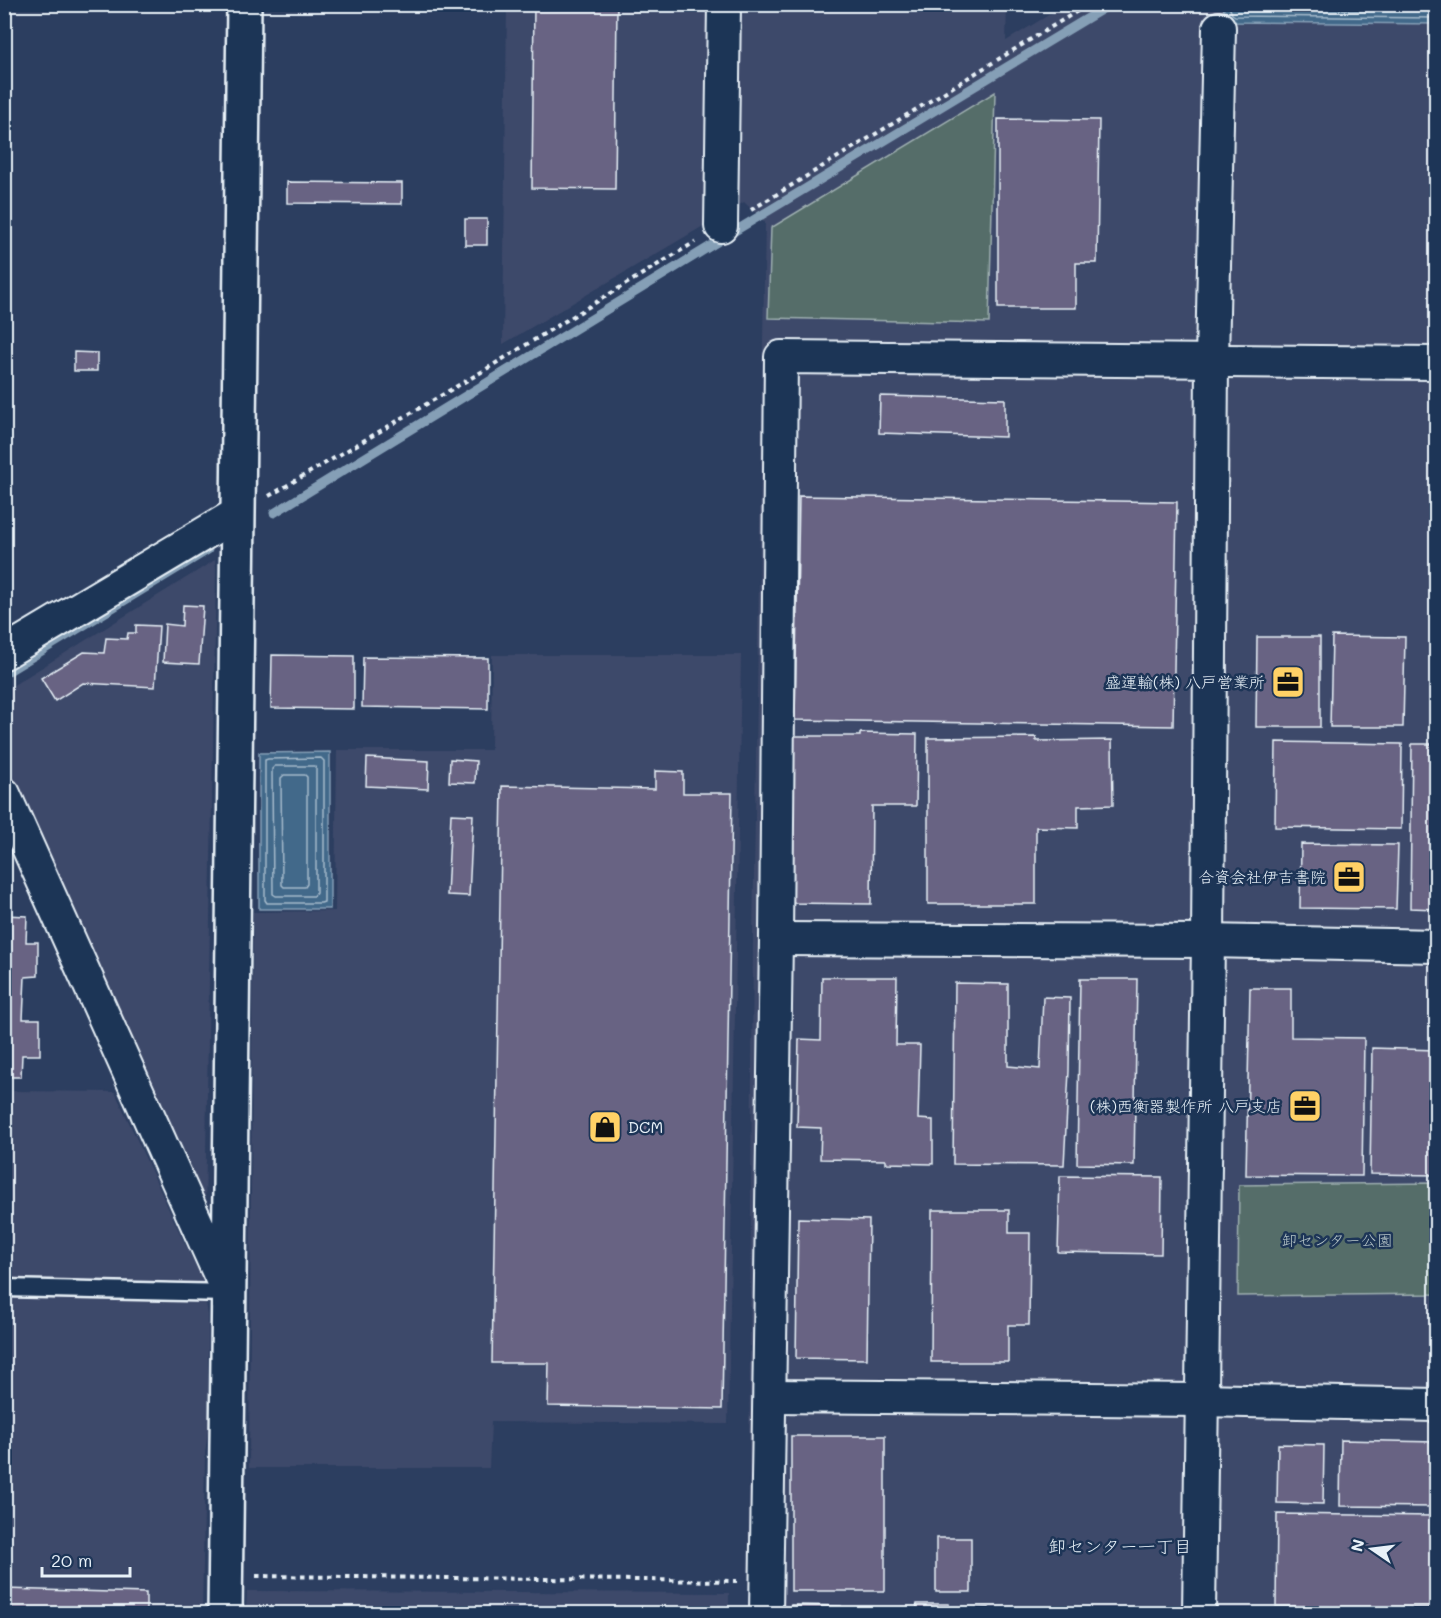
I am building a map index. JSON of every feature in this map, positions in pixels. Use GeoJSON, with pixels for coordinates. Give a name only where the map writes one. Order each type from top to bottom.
{"type":"FeatureCollection","features":[{"type":"Feature","properties":{"kind":"street"},"geometry":{"type":"LineString","coordinates":[[225,1614],[244,4]]}},
{"type":"Feature","properties":{"kind":"street"},"geometry":{"type":"LineString","coordinates":[[721,226],[724,4]]}},
{"type":"Feature","properties":{"kind":"street"},"geometry":{"type":"LineString","coordinates":[[1199,1614],[1208,941],[1212,361],[1219,28]]}},
{"type":"Feature","properties":{"kind":"street"},"geometry":{"type":"LineString","coordinates":[[766,1609],[776,939],[781,357],[1437,363]]}},
{"type":"Feature","properties":{"kind":"street"},"geometry":{"type":"LineString","coordinates":[[4,653],[237,514]]}},
{"type":"Feature","properties":{"kind":"street"},"geometry":{"type":"LineString","coordinates":[[4,794],[228,1293]]}},
{"type":"Feature","properties":{"kind":"street"},"geometry":{"type":"LineString","coordinates":[[776,939],[1208,941],[1437,946]]}},
{"type":"Feature","properties":{"kind":"street"},"geometry":{"type":"LineString","coordinates":[[770,1396],[1437,1404]]}},
{"type":"Feature","properties":{"kind":"lane"},"geometry":{"type":"LineString","coordinates":[[4,1288],[228,1293]]}},
{"type":"Feature","properties":{"kind":"path"},"geometry":{"type":"LineString","coordinates":[[237,514],[483,371],[721,226],[754,209],[1089,4]]}},
{"type":"Feature","properties":{"kind":"path"},"geometry":{"type":"LineString","coordinates":[[225,1575],[746,1581],[766,1609]]}},
{"type":"Feature","properties":{"kind":"shaded area"},"geometry":{"type":"Polygon","coordinates":[[[507,5],[1007,5],[1006,41],[1065,5],[1436,5],[1436,1613],[748,1613],[753,938],[765,222],[744,202],[503,344],[507,5]]]}},
{"type":"Feature","properties":{"kind":"shaded area"},"geometry":{"type":"Polygon","coordinates":[[[215,560],[205,1212],[5,759],[4,691],[215,560]]]}},
{"type":"Feature","properties":{"kind":"shaded area"},"geometry":{"type":"Polygon","coordinates":[[[492,655],[741,655],[728,1424],[491,1422],[489,1468],[249,1468],[253,912],[335,911],[337,750],[491,750],[492,655]]]}},
{"type":"Feature","properties":{"kind":"shaded area"},"geometry":{"type":"Polygon","coordinates":[[[5,1091],[115,1092],[202,1278],[208,1315],[208,1432],[205,1452],[202,1613],[5,1614],[5,1091]]]}},
{"type":"Feature","properties":{"kind":"shaded area"},"geometry":{"type":"Polygon","coordinates":[[[247,1591],[729,1593],[729,1613],[246,1614],[247,1591]]]}},
{"type":"Feature","properties":{"kind":"green space"},"geometry":{"type":"Polygon","coordinates":[[[995,92],[989,323],[768,318],[771,228],[995,92]]]}},
{"type":"Feature","properties":{"kind":"green space","name":"卸センター公園"},"geometry":{"type":"Polygon","coordinates":[[[1436,1183],[1436,1294],[1238,1296],[1239,1185],[1436,1183]]]}},
{"type":"Feature","properties":{"kind":"water"},"geometry":{"type":"Polygon","coordinates":[[[1222,5],[1436,5],[1436,24],[1229,22],[1222,5]]]}},
{"type":"Feature","properties":{"kind":"water"},"geometry":{"type":"Polygon","coordinates":[[[330,752],[330,909],[259,909],[259,753],[330,752]]]}},
{"type":"Feature","properties":{"kind":"building"},"geometry":{"type":"Polygon","coordinates":[[[534,4],[617,4],[615,189],[532,188],[534,4]]]}},
{"type":"Feature","properties":{"kind":"building"},"geometry":{"type":"Polygon","coordinates":[[[998,119],[1099,120],[1097,263],[1076,263],[1076,308],[998,308],[998,119]]]}},
{"type":"Feature","properties":{"kind":"building"},"geometry":{"type":"Polygon","coordinates":[[[287,182],[402,183],[402,204],[287,203],[287,182]]]}},
{"type":"Feature","properties":{"kind":"building"},"geometry":{"type":"Polygon","coordinates":[[[465,219],[487,219],[487,245],[465,245],[465,219]]]}},
{"type":"Feature","properties":{"kind":"building"},"geometry":{"type":"Polygon","coordinates":[[[74,352],[97,353],[97,371],[74,371],[74,352]]]}},
{"type":"Feature","properties":{"kind":"building"},"geometry":{"type":"Polygon","coordinates":[[[880,396],[1005,399],[1005,437],[879,433],[880,396]]]}},
{"type":"Feature","properties":{"kind":"building"},"geometry":{"type":"Polygon","coordinates":[[[799,496],[1177,502],[1173,726],[795,720],[799,496]]]}},
{"type":"Feature","properties":{"kind":"building"},"geometry":{"type":"Polygon","coordinates":[[[183,605],[203,606],[199,664],[163,662],[165,624],[182,626],[183,605]]]}},
{"type":"Feature","properties":{"kind":"building"},"geometry":{"type":"Polygon","coordinates":[[[136,625],[159,626],[155,687],[83,683],[55,701],[41,678],[84,652],[104,653],[106,638],[127,639],[128,633],[136,633],[136,625]]]}},
{"type":"Feature","properties":{"kind":"building"},"geometry":{"type":"Polygon","coordinates":[[[1332,636],[1405,637],[1403,727],[1330,727],[1332,636]]]}},
{"type":"Feature","properties":{"kind":"building","name":"盛運輸(株) 八戸営業所"},"geometry":{"type":"Polygon","coordinates":[[[1257,637],[1320,637],[1320,727],[1256,727],[1257,637]]]}},
{"type":"Feature","properties":{"kind":"building"},"geometry":{"type":"Polygon","coordinates":[[[272,655],[354,656],[354,709],[271,708],[272,655]]]}},
{"type":"Feature","properties":{"kind":"building"},"geometry":{"type":"Polygon","coordinates":[[[363,657],[488,658],[488,709],[362,707],[363,657]]]}},
{"type":"Feature","properties":{"kind":"building"},"geometry":{"type":"Polygon","coordinates":[[[860,733],[917,734],[916,806],[872,806],[871,904],[788,903],[789,736],[860,736],[860,733]]]}},
{"type":"Feature","properties":{"kind":"building"},"geometry":{"type":"Polygon","coordinates":[[[1036,737],[1036,741],[1112,740],[1113,805],[1078,806],[1078,828],[1036,827],[1036,904],[928,904],[928,738],[1036,737]]]}},
{"type":"Feature","properties":{"kind":"building"},"geometry":{"type":"Polygon","coordinates":[[[1276,742],[1402,744],[1401,829],[1275,827],[1276,742]]]}},
{"type":"Feature","properties":{"kind":"building"},"geometry":{"type":"Polygon","coordinates":[[[1412,744],[1436,744],[1436,909],[1410,908],[1412,744]]]}},
{"type":"Feature","properties":{"kind":"building"},"geometry":{"type":"Polygon","coordinates":[[[367,758],[429,761],[428,789],[366,786],[367,758]]]}},
{"type":"Feature","properties":{"kind":"building"},"geometry":{"type":"Polygon","coordinates":[[[450,759],[476,761],[475,783],[449,782],[450,759]]]}},
{"type":"Feature","properties":{"kind":"building"},"geometry":{"type":"Polygon","coordinates":[[[655,771],[683,772],[683,793],[732,793],[722,1409],[548,1406],[549,1363],[492,1363],[502,786],[655,789],[655,771]]]}},
{"type":"Feature","properties":{"kind":"building"},"geometry":{"type":"Polygon","coordinates":[[[451,814],[473,815],[469,896],[447,895],[451,814]]]}},
{"type":"Feature","properties":{"kind":"building","name":"合資会社伊吉書院"},"geometry":{"type":"Polygon","coordinates":[[[1301,844],[1398,845],[1396,909],[1300,908],[1301,844]]]}},
{"type":"Feature","properties":{"kind":"building"},"geometry":{"type":"Polygon","coordinates":[[[4,915],[27,916],[26,942],[38,942],[38,976],[25,977],[23,1019],[40,1019],[40,1055],[22,1055],[21,1077],[4,1077],[4,915]]]}},
{"type":"Feature","properties":{"kind":"building"},"geometry":{"type":"Polygon","coordinates":[[[822,977],[897,977],[896,1045],[920,1045],[918,1119],[933,1120],[933,1164],[886,1163],[886,1160],[820,1159],[821,1128],[797,1127],[799,1039],[821,1040],[822,977]]]}},
{"type":"Feature","properties":{"kind":"building"},"geometry":{"type":"Polygon","coordinates":[[[1080,979],[1137,979],[1134,1165],[1077,1164],[1080,979]]]}},
{"type":"Feature","properties":{"kind":"building"},"geometry":{"type":"Polygon","coordinates":[[[955,983],[1008,984],[1008,1066],[1040,1069],[1043,997],[1070,998],[1064,1165],[953,1164],[955,983]]]}},
{"type":"Feature","properties":{"kind":"building","name":"(株)西衡器製作所 八戸支店"},"geometry":{"type":"Polygon","coordinates":[[[1250,988],[1291,988],[1291,1037],[1364,1038],[1362,1176],[1246,1175],[1250,988]]]}},
{"type":"Feature","properties":{"kind":"building"},"geometry":{"type":"Polygon","coordinates":[[[1372,1048],[1436,1050],[1436,1175],[1370,1174],[1372,1048]]]}},
{"type":"Feature","properties":{"kind":"building"},"geometry":{"type":"Polygon","coordinates":[[[1060,1176],[1162,1177],[1161,1254],[1058,1252],[1060,1176]]]}},
{"type":"Feature","properties":{"kind":"building"},"geometry":{"type":"Polygon","coordinates":[[[932,1210],[1009,1210],[1009,1233],[1030,1233],[1029,1325],[1008,1325],[1008,1362],[931,1362],[932,1210]]]}},
{"type":"Feature","properties":{"kind":"building"},"geometry":{"type":"Polygon","coordinates":[[[798,1218],[869,1220],[867,1359],[796,1358],[798,1218]]]}},
{"type":"Feature","properties":{"kind":"building"},"geometry":{"type":"Polygon","coordinates":[[[791,1436],[885,1436],[885,1591],[791,1591],[791,1436]]]}},
{"type":"Feature","properties":{"kind":"building"},"geometry":{"type":"Polygon","coordinates":[[[1341,1440],[1436,1442],[1436,1507],[1340,1506],[1341,1440]]]}},
{"type":"Feature","properties":{"kind":"building"},"geometry":{"type":"Polygon","coordinates":[[[1278,1444],[1324,1445],[1323,1504],[1277,1503],[1278,1444]]]}},
{"type":"Feature","properties":{"kind":"building"},"geometry":{"type":"Polygon","coordinates":[[[1277,1514],[1434,1516],[1433,1608],[1276,1606],[1277,1514]]]}},
{"type":"Feature","properties":{"kind":"building"},"geometry":{"type":"Polygon","coordinates":[[[936,1538],[971,1538],[971,1592],[936,1592],[936,1538]]]}},
{"type":"Feature","properties":{"kind":"building"},"geometry":{"type":"Polygon","coordinates":[[[4,1589],[146,1593],[146,1614],[4,1614],[4,1589]]]}},
{"type":"Feature","properties":{"kind":"building"},"geometry":{"type":"Polygon","coordinates":[[[917,1604],[949,1604],[949,1609],[989,1608],[989,1614],[916,1614],[917,1604]]]}},
{"type":"Feature","properties":{"kind":"building"},"geometry":{"type":"Polygon","coordinates":[[[791,1605],[841,1606],[841,1614],[790,1614],[791,1605]]]}},
{"type":"Feature","properties":{"kind":"waterway"},"geometry":{"type":"LineString","coordinates":[[274,513],[1111,4]]}},
{"type":"Feature","properties":{"kind":"waterway"},"geometry":{"type":"LineString","coordinates":[[4,674],[208,550]]}},
{"type":"Feature","properties":{"kind":"place","name":"盛運輸(株) 八戸営業所"},"geometry":{"type":"Point","coordinates":[1288,682]}},
{"type":"Feature","properties":{"kind":"place","name":"合資会社伊吉書院"},"geometry":{"type":"Point","coordinates":[1349,877]}},
{"type":"Feature","properties":{"kind":"place","name":"(株)西衡器製作所 八戸支店"},"geometry":{"type":"Point","coordinates":[1305,1106]}},
{"type":"Feature","properties":{"kind":"place","name":"DCM"},"geometry":{"type":"Point","coordinates":[605,1127]}},
{"type":"Feature","properties":{"kind":"district","name":"卸センター一丁目"},"geometry":{"type":"Point","coordinates":[1120,1547]}}]}
